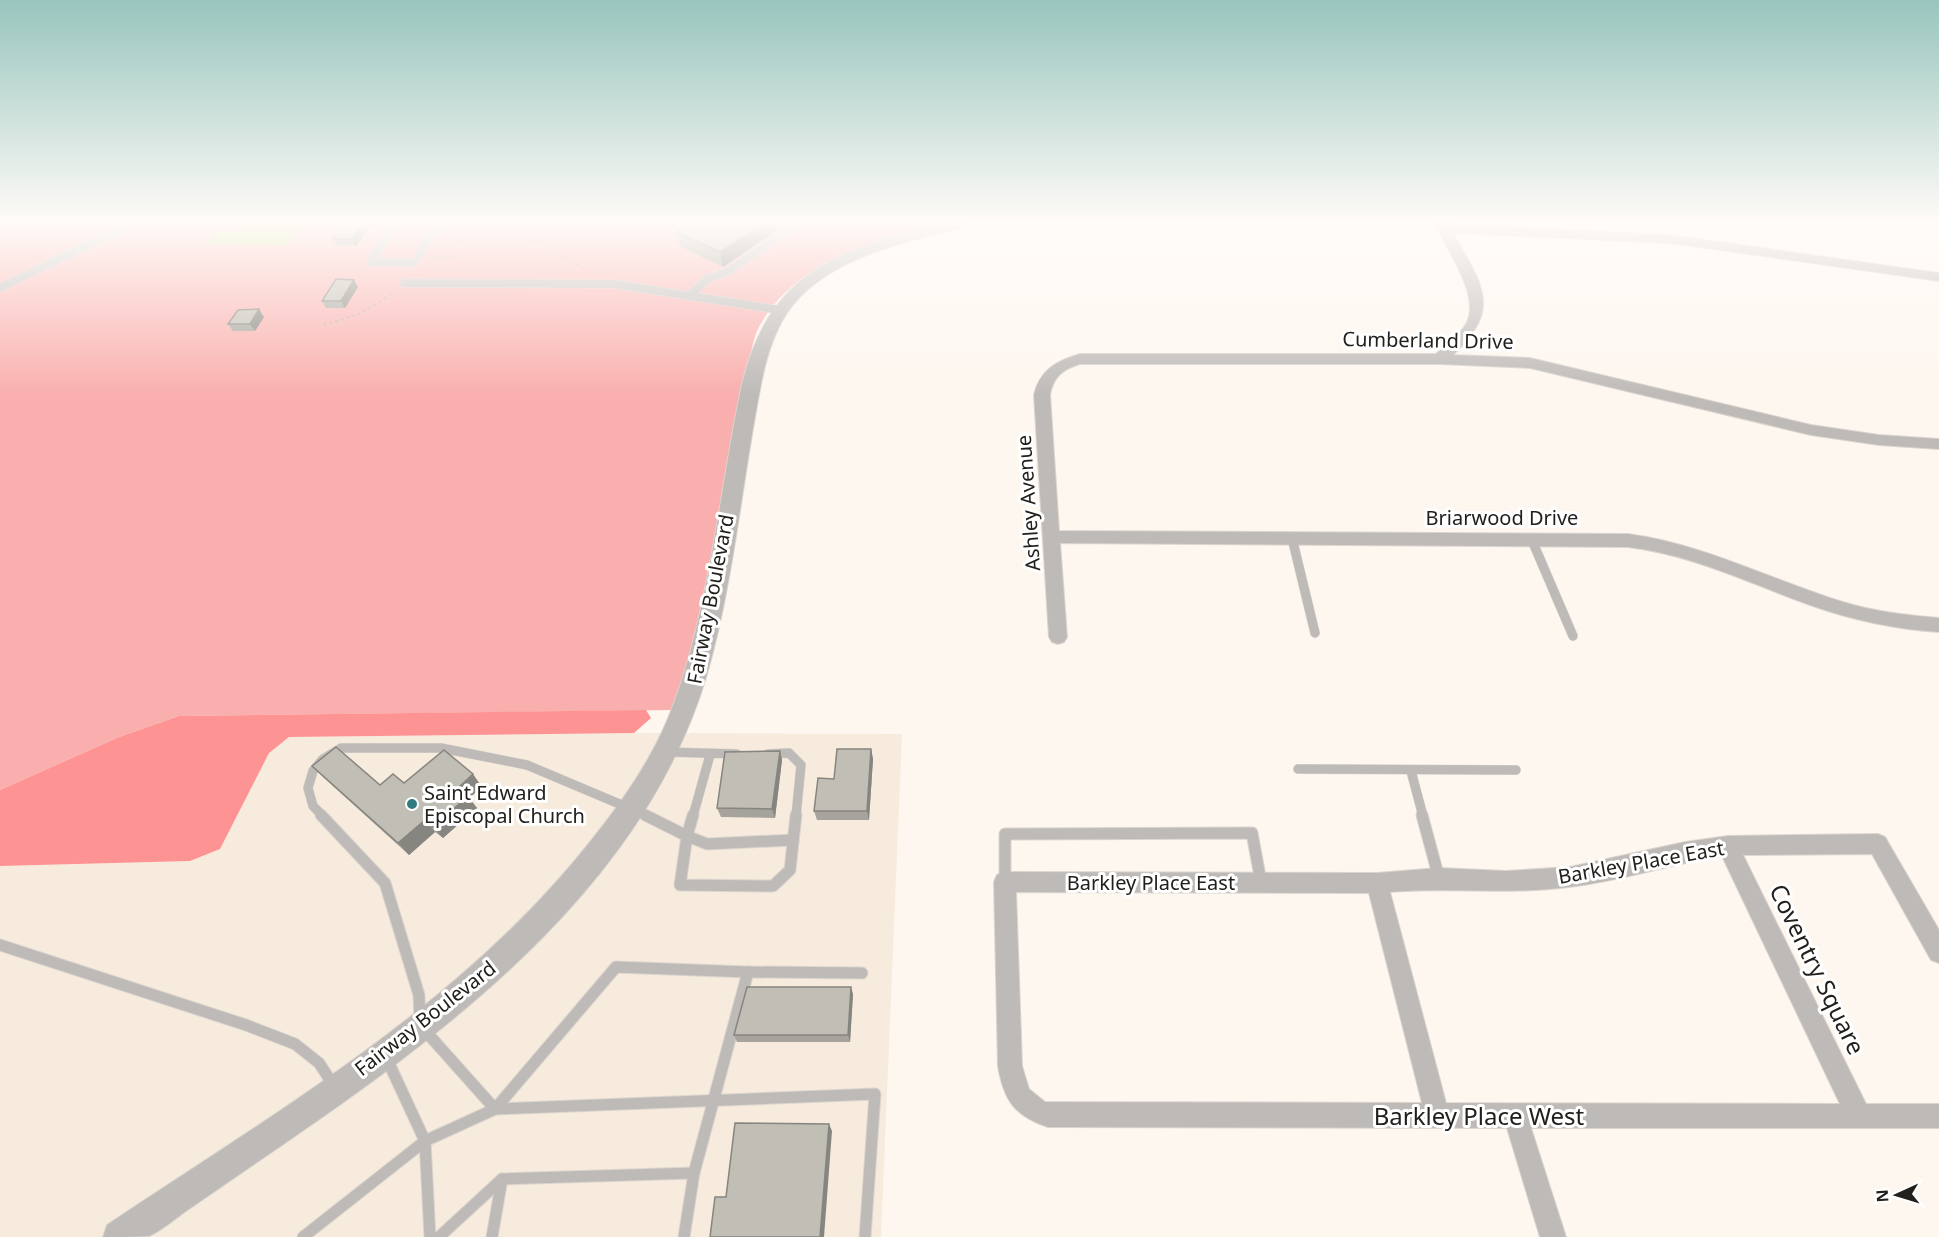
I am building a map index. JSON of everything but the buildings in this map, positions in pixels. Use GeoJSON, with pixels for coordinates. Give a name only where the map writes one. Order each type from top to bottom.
{"type":"FeatureCollection","features":[{"type":"Feature","properties":{"kind":"street","name":"Fairway Boulevard"},"geometry":{"type":"LineString","coordinates":[[119,1237],[335,1088],[475,983],[550,909],[632,808],[666,752],[685,710],[699,669],[751,390],[762,348],[780,310],[812,281]]}},
{"type":"Feature","properties":{"kind":"street"},"geometry":{"type":"LineString","coordinates":[[1440,359],[1466,334],[1478,314],[1474,291],[1469,281]]}},
{"type":"Feature","properties":{"kind":"street","name":"Cumberland Drive"},"geometry":{"type":"LineString","coordinates":[[1054,370],[1070,362],[1091,359],[1440,359],[1530,363],[1811,430],[1880,440],[1939,444]]}},
{"type":"Feature","properties":{"kind":"street","name":"Ashley Avenue"},"geometry":{"type":"LineString","coordinates":[[1054,370],[1045,381],[1042,395],[1058,637]]}},
{"type":"Feature","properties":{"kind":"street","name":"Briarwood Drive"},"geometry":{"type":"LineString","coordinates":[[1052,537],[1602,538],[1665,546],[1703,557],[1812,600],[1849,611],[1889,620],[1939,625]]}},
{"type":"Feature","properties":{"kind":"street","name":"Barkley Place East"},"geometry":{"type":"LineString","coordinates":[[1005,882],[1377,883],[1439,878],[1506,881],[1570,877],[1685,852],[1728,846],[1878,844],[1939,952]]}},
{"type":"Feature","properties":{"kind":"street","name":"Coventry Square"},"geometry":{"type":"LineString","coordinates":[[1728,846],[1859,1116]]}},
{"type":"Feature","properties":{"kind":"street","name":"Barkley Place West"},"geometry":{"type":"LineString","coordinates":[[1005,882],[1010,1066],[1013,1085],[1023,1103],[1034,1112],[1048,1115],[1939,1116]]}},
{"type":"Feature","properties":{"kind":"street"},"geometry":{"type":"LineString","coordinates":[[1377,883],[1437,1115]]}},
{"type":"Feature","properties":{"kind":"street"},"geometry":{"type":"LineString","coordinates":[[1515,1115],[1553,1237]]}},
{"type":"Feature","properties":{"kind":"lane"},"geometry":{"type":"LineString","coordinates":[[0,288],[15,281]]}},
{"type":"Feature","properties":{"kind":"lane"},"geometry":{"type":"LineString","coordinates":[[689,296],[705,281]]}},
{"type":"Feature","properties":{"kind":"lane"},"geometry":{"type":"LineString","coordinates":[[404,283],[614,284],[780,310]]}},
{"type":"Feature","properties":{"kind":"lane"},"geometry":{"type":"LineString","coordinates":[[1292,538],[1315,633]]}},
{"type":"Feature","properties":{"kind":"lane"},"geometry":{"type":"LineString","coordinates":[[1531,538],[1573,636]]}},
{"type":"Feature","properties":{"kind":"lane"},"geometry":{"type":"LineString","coordinates":[[495,1109],[420,1025],[419,995],[385,883],[313,806],[308,788],[313,771],[324,759],[341,748],[356,746],[441,748],[527,765],[632,808],[707,844],[793,840]]}},
{"type":"Feature","properties":{"kind":"lane"},"geometry":{"type":"LineString","coordinates":[[666,752],[710,755],[789,753],[801,765],[790,870],[773,886],[680,885],[687,836],[710,755]]}},
{"type":"Feature","properties":{"kind":"lane"},"geometry":{"type":"LineString","coordinates":[[1298,769],[1516,770]]}},
{"type":"Feature","properties":{"kind":"lane"},"geometry":{"type":"LineString","coordinates":[[1411,771],[1439,878]]}},
{"type":"Feature","properties":{"kind":"lane"},"geometry":{"type":"LineString","coordinates":[[1005,882],[1005,834],[1252,833],[1261,882]]}},
{"type":"Feature","properties":{"kind":"lane"},"geometry":{"type":"LineString","coordinates":[[0,945],[246,1025],[295,1044],[320,1063],[335,1088]]}},
{"type":"Feature","properties":{"kind":"lane"},"geometry":{"type":"LineString","coordinates":[[495,1109],[616,967],[862,973]]}},
{"type":"Feature","properties":{"kind":"lane"},"geometry":{"type":"LineString","coordinates":[[684,1237],[694,1173],[748,972]]}},
{"type":"Feature","properties":{"kind":"lane"},"geometry":{"type":"LineString","coordinates":[[384,1052],[425,1141],[430,1237]]}},
{"type":"Feature","properties":{"kind":"lane"},"geometry":{"type":"LineString","coordinates":[[303,1237],[425,1141],[495,1109],[875,1094],[865,1237]]}},
{"type":"Feature","properties":{"kind":"lane"},"geometry":{"type":"LineString","coordinates":[[440,1237],[502,1179],[694,1173]]}},
{"type":"Feature","properties":{"kind":"lane"},"geometry":{"type":"LineString","coordinates":[[492,1237],[502,1179]]}},
{"type":"Feature","properties":{"kind":"shaded area"},"geometry":{"type":"Polygon","coordinates":[[[0,281],[800,281],[774,305],[759,327],[754,341],[694,641],[674,710],[179,716],[119,737],[0,790],[0,281]]]}},
{"type":"Feature","properties":{"kind":"shaded area"},"geometry":{"type":"Polygon","coordinates":[[[646,710],[651,718],[634,733],[289,737],[269,753],[220,849],[190,861],[0,866],[0,790],[119,737],[179,716],[646,710]]]}},
{"type":"Feature","properties":{"kind":"shaded area"},"geometry":{"type":"Polygon","coordinates":[[[634,733],[902,734],[881,1237],[0,1237],[0,866],[190,861],[220,849],[269,753],[289,737],[634,733]]]}},
{"type":"Feature","properties":{"kind":"place","name":"Saint Edward Episcopal Church"},"geometry":{"type":"Point","coordinates":[412,804]}}]}
